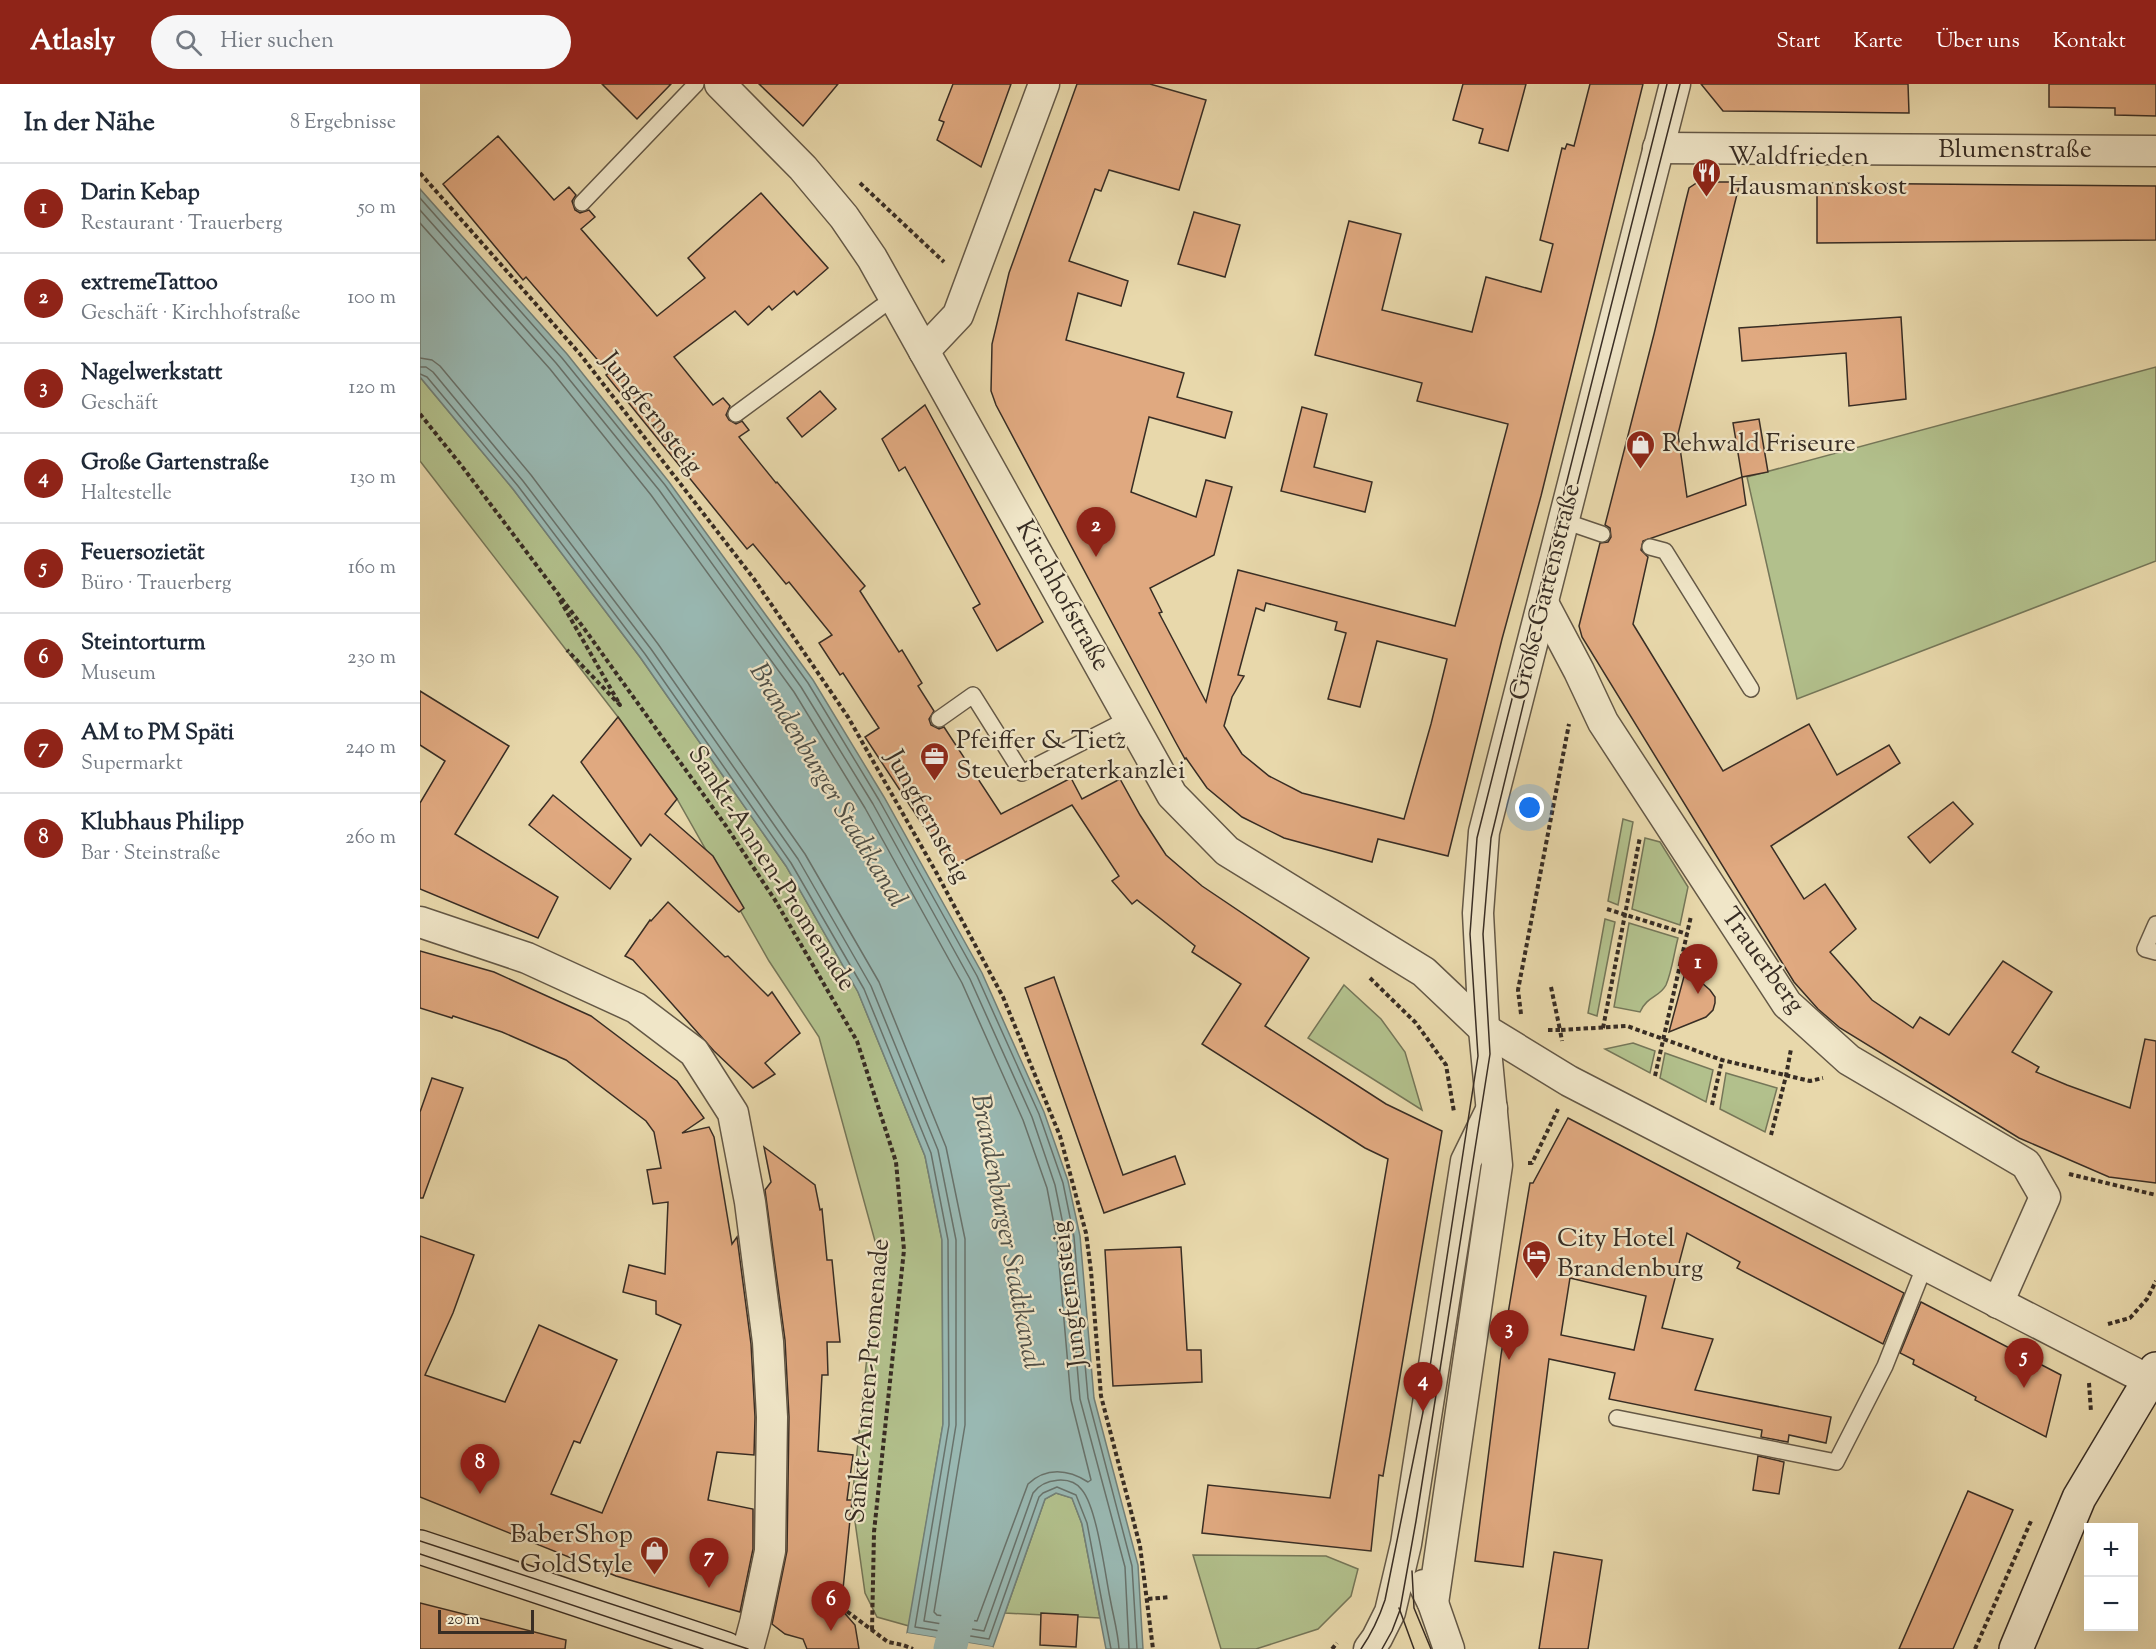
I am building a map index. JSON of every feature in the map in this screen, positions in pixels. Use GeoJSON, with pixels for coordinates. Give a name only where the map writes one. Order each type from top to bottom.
{"type":"FeatureCollection","features":[{"type":"Feature","properties":{"kind":"street","name":"Kirchhofstraße"},"geometry":{"type":"LineString","coordinates":[[720,84],[803,168],[844,217],[872,258],[1172,795],[1227,851],[1424,972],[1484,1029]]}},
{"type":"Feature","properties":{"kind":"street"},"geometry":{"type":"LineString","coordinates":[[924,351],[958,315],[1044,84]]}},
{"type":"Feature","properties":{"kind":"street","name":"Große Gartenstraße"},"geometry":{"type":"LineString","coordinates":[[1433,1603],[1497,1165],[1484,1029],[1479,913],[1484,832],[1675,84]]}},
{"type":"Feature","properties":{"kind":"street","name":"Blumenstraße"},"geometry":{"type":"LineString","coordinates":[[1658,148],[2156,151]]}},
{"type":"Feature","properties":{"kind":"street","name":"Trauerberg"},"geometry":{"type":"LineString","coordinates":[[1543,603],[1580,671],[1603,722],[1787,1004],[1849,1060],[2026,1164],[2053,1199],[1998,1303]]}},
{"type":"Feature","properties":{"kind":"street"},"geometry":{"type":"LineString","coordinates":[[420,922],[527,958],[636,1008],[694,1052],[733,1113],[750,1202],[768,1342],[772,1417],[770,1551],[748,1649]]}},
{"type":"Feature","properties":{"kind":"street"},"geometry":{"type":"LineString","coordinates":[[1484,1029],[1569,1081],[1998,1303],[2093,1351],[2154,1378],[2079,1498],[2016,1649]]}},
{"type":"Feature","properties":{"kind":"street"},"geometry":{"type":"LineString","coordinates":[[1369,1649],[1390,1612],[1406,1544],[1466,1161],[1492,1108]]}},
{"type":"Feature","properties":{"kind":"street","name":"Große Gartenstraße"},"geometry":{"type":"LineString","coordinates":[[1406,1544],[1433,1603],[1449,1649]]}},
{"type":"Feature","properties":{"kind":"street"},"geometry":{"type":"LineString","coordinates":[[420,1547],[726,1649]]}},
{"type":"Feature","properties":{"kind":"lane"},"geometry":{"type":"LineString","coordinates":[[582,203],[696,84]]}},
{"type":"Feature","properties":{"kind":"lane"},"geometry":{"type":"LineString","coordinates":[[736,414],[881,307],[896,299]]}},
{"type":"Feature","properties":{"kind":"lane"},"geometry":{"type":"LineString","coordinates":[[1564,521],[1602,534]]}},
{"type":"Feature","properties":{"kind":"lane"},"geometry":{"type":"LineString","coordinates":[[1650,547],[1665,551],[1751,689]]}},
{"type":"Feature","properties":{"kind":"lane"},"geometry":{"type":"LineString","coordinates":[[939,719],[972,695],[1022,773],[1130,718]]}},
{"type":"Feature","properties":{"kind":"lane"},"geometry":{"type":"LineString","coordinates":[[2156,924],[2145,948],[2156,952]]}},
{"type":"Feature","properties":{"kind":"lane"},"geometry":{"type":"LineString","coordinates":[[1617,1418],[1836,1462],[1885,1366],[1925,1265]]}},
{"type":"Feature","properties":{"kind":"path","name":"Jungfernsteig"},"geometry":{"type":"LineString","coordinates":[[420,174],[580,354],[754,579],[848,717],[936,872],[1003,997],[1060,1136],[1086,1233],[1101,1396],[1140,1546],[1153,1649]]}},
{"type":"Feature","properties":{"kind":"path"},"geometry":{"type":"LineString","coordinates":[[859,183],[970,285]]}},
{"type":"Feature","properties":{"kind":"path","name":"Sankt-Annen-Promenade"},"geometry":{"type":"LineString","coordinates":[[420,414],[552,586],[726,826],[775,900],[857,1041],[896,1162],[904,1250],[874,1532],[872,1631]]}},
{"type":"Feature","properties":{"kind":"path"},"geometry":{"type":"LineString","coordinates":[[552,586],[620,705],[567,650]]}},
{"type":"Feature","properties":{"kind":"path"},"geometry":{"type":"LineString","coordinates":[[1526,1021],[1521,1013],[1518,990],[1580,671]]}},
{"type":"Feature","properties":{"kind":"path"},"geometry":{"type":"LineString","coordinates":[[1603,1028],[1643,821],[1657,805]]}},
{"type":"Feature","properties":{"kind":"path"},"geometry":{"type":"LineString","coordinates":[[1655,1076],[1695,903],[1711,888]]}},
{"type":"Feature","properties":{"kind":"path"},"geometry":{"type":"LineString","coordinates":[[1607,909],[1687,934]]}},
{"type":"Feature","properties":{"kind":"path"},"geometry":{"type":"LineString","coordinates":[[1497,1165],[1532,1162],[1556,1114],[1569,1081],[1551,987]]}},
{"type":"Feature","properties":{"kind":"path"},"geometry":{"type":"LineString","coordinates":[[1771,1135],[1786,1076],[1793,1035],[1804,1019]]}},
{"type":"Feature","properties":{"kind":"path"},"geometry":{"type":"LineString","coordinates":[[1540,1029],[1627,1026],[1722,1060],[1810,1082],[1844,1070],[1849,1060]]}},
{"type":"Feature","properties":{"kind":"path"},"geometry":{"type":"LineString","coordinates":[[1712,1105],[1722,1060]]}},
{"type":"Feature","properties":{"kind":"path"},"geometry":{"type":"LineString","coordinates":[[2026,1164],[2156,1195]]}},
{"type":"Feature","properties":{"kind":"path"},"geometry":{"type":"LineString","coordinates":[[2093,1351],[2106,1325],[2130,1318],[2147,1299],[2156,1281]]}},
{"type":"Feature","properties":{"kind":"path"},"geometry":{"type":"LineString","coordinates":[[1148,1599],[1170,1597]]}},
{"type":"Feature","properties":{"kind":"path"},"geometry":{"type":"LineString","coordinates":[[841,1607],[888,1642],[913,1649]]}},
{"type":"Feature","properties":{"kind":"green space"},"geometry":{"type":"Polygon","coordinates":[[[2156,367],[2156,561],[1797,699],[1747,477],[2156,367]]]}},
{"type":"Feature","properties":{"kind":"green space"},"geometry":{"type":"Polygon","coordinates":[[[420,377],[513,489],[640,657],[786,866],[858,992],[925,1156],[942,1240],[943,1424],[909,1626],[877,1617],[865,1593],[852,1500],[878,1252],[819,1037],[769,961],[677,799],[618,717],[420,461],[420,377]]]}},
{"type":"Feature","properties":{"kind":"green space"},"geometry":{"type":"Polygon","coordinates":[[[1623,819],[1633,822],[1618,905],[1608,901],[1623,819]]]}},
{"type":"Feature","properties":{"kind":"green space"},"geometry":{"type":"Polygon","coordinates":[[[1645,838],[1660,842],[1688,887],[1680,925],[1632,909],[1645,838]]]}},
{"type":"Feature","properties":{"kind":"green space"},"geometry":{"type":"Polygon","coordinates":[[[1605,919],[1615,922],[1597,1016],[1588,1013],[1605,919]]]}},
{"type":"Feature","properties":{"kind":"green space"},"geometry":{"type":"Polygon","coordinates":[[[1629,923],[1678,938],[1666,985],[1646,1003],[1640,1012],[1614,1007],[1629,923]]]}},
{"type":"Feature","properties":{"kind":"green space"},"geometry":{"type":"Polygon","coordinates":[[[1344,985],[1381,1019],[1405,1052],[1422,1110],[1308,1038],[1344,985]]]}},
{"type":"Feature","properties":{"kind":"green space"},"geometry":{"type":"Polygon","coordinates":[[[1633,1043],[1655,1051],[1650,1073],[1605,1049],[1633,1043]]]}},
{"type":"Feature","properties":{"kind":"green space"},"geometry":{"type":"Polygon","coordinates":[[[1665,1053],[1713,1070],[1706,1102],[1660,1078],[1665,1053]]]}},
{"type":"Feature","properties":{"kind":"green space"},"geometry":{"type":"Polygon","coordinates":[[[1726,1073],[1777,1088],[1765,1132],[1720,1109],[1726,1073]]]}},
{"type":"Feature","properties":{"kind":"green space"},"geometry":{"type":"Polygon","coordinates":[[[1056,1493],[1072,1498],[1082,1524],[1100,1618],[1005,1613],[1045,1499],[1056,1493]]]}},
{"type":"Feature","properties":{"kind":"green space"},"geometry":{"type":"Polygon","coordinates":[[[1193,1555],[1326,1556],[1358,1569],[1351,1596],[1318,1629],[1256,1649],[1221,1649],[1193,1555]]]}},
{"type":"Feature","properties":{"kind":"water"},"geometry":{"type":"Polygon","coordinates":[[[420,189],[567,354],[669,482],[813,680],[884,797],[982,973],[1044,1112],[1068,1181],[1080,1236],[1094,1398],[1138,1565],[1143,1649],[1106,1649],[1082,1524],[1072,1498],[1056,1493],[1045,1499],[993,1647],[907,1633],[943,1424],[942,1240],[925,1156],[858,992],[786,866],[640,657],[513,489],[420,377],[420,189]]]}},
{"type":"Feature","properties":{"kind":"pier"},"geometry":{"type":"Polygon","coordinates":[[[907,1633],[993,1647],[985,1649],[906,1636],[907,1633]]]}},
{"type":"Feature","properties":{"kind":"building"},"geometry":{"type":"Polygon","coordinates":[[[602,84],[671,84],[637,119],[602,84]]]}},
{"type":"Feature","properties":{"kind":"building"},"geometry":{"type":"Polygon","coordinates":[[[759,84],[838,84],[803,126],[759,84]]]}},
{"type":"Feature","properties":{"kind":"building"},"geometry":{"type":"Polygon","coordinates":[[[953,84],[1011,84],[981,167],[937,140],[944,122],[939,120],[953,84]]]}},
{"type":"Feature","properties":{"kind":"building"},"geometry":{"type":"Polygon","coordinates":[[[1077,84],[1150,84],[1206,100],[1179,190],[1109,170],[1101,191],[1095,189],[1069,261],[1128,281],[1121,306],[1078,293],[1066,340],[1184,373],[1177,397],[1232,412],[1225,438],[1149,417],[1131,492],[1196,517],[1206,480],[1232,487],[1214,555],[1150,588],[1162,612],[1159,613],[1206,702],[1238,570],[1455,626],[1508,424],[1417,401],[1422,383],[1315,355],[1349,221],[1401,234],[1382,310],[1472,332],[1486,277],[1541,292],[1553,244],[1540,240],[1562,148],[1565,149],[1567,144],[1574,146],[1590,84],[1643,84],[1541,496],[1502,639],[1448,856],[1378,839],[1372,862],[1284,838],[1242,817],[1207,788],[1185,759],[996,405],[991,391],[992,344],[1009,273],[1077,84]],[[1266,603],[1264,611],[1256,608],[1238,675],[1244,676],[1232,697],[1224,726],[1242,754],[1269,776],[1302,793],[1404,819],[1447,659],[1377,641],[1360,707],[1328,699],[1346,633],[1335,630],[1337,622],[1266,603]]]}},
{"type":"Feature","properties":{"kind":"building"},"geometry":{"type":"Polygon","coordinates":[[[1463,84],[1526,84],[1508,151],[1479,143],[1483,129],[1453,120],[1463,84]]]}},
{"type":"Feature","properties":{"kind":"building"},"geometry":{"type":"Polygon","coordinates":[[[1701,84],[1908,84],[1909,113],[1723,111],[1701,84]]]}},
{"type":"Feature","properties":{"kind":"building"},"geometry":{"type":"Polygon","coordinates":[[[2049,84],[2156,84],[2156,116],[2115,115],[2115,108],[2049,107],[2049,84]]]}},
{"type":"Feature","properties":{"kind":"building"},"geometry":{"type":"Polygon","coordinates":[[[498,136],[554,200],[569,187],[576,195],[572,201],[575,210],[580,213],[589,210],[595,217],[581,229],[657,316],[705,278],[688,258],[761,193],[828,268],[797,295],[794,291],[772,310],[769,306],[748,325],[735,311],[674,357],[713,405],[723,398],[730,406],[726,415],[729,420],[736,424],[742,421],[749,430],[739,437],[865,586],[860,591],[899,652],[902,650],[922,683],[918,686],[934,711],[929,719],[931,725],[939,729],[944,727],[1001,814],[1071,778],[1082,799],[1120,779],[1166,855],[1202,886],[1309,958],[1265,1026],[1386,1104],[1442,1131],[1383,1476],[1379,1475],[1371,1551],[1202,1533],[1208,1485],[1330,1498],[1388,1159],[1365,1148],[1202,1044],[1241,984],[1192,952],[1195,946],[1137,900],[1132,904],[1112,881],[1119,876],[1072,805],[951,868],[865,737],[879,728],[843,673],[840,675],[819,643],[832,635],[789,582],[786,584],[753,544],[747,549],[606,375],[609,373],[526,277],[523,280],[443,184],[498,136]]]}},
{"type":"Feature","properties":{"kind":"building"},"geometry":{"type":"Polygon","coordinates":[[[1698,182],[1740,182],[1678,434],[1687,497],[1742,477],[1746,505],[1643,541],[1641,550],[1648,557],[1633,624],[1723,771],[1809,724],[1837,775],[1889,745],[1900,763],[1771,846],[1804,899],[1825,884],[1856,929],[1830,952],[1872,1000],[1913,1028],[1920,1017],[1949,1035],[2003,961],[2052,992],[2012,1052],[2039,1067],[2036,1072],[2130,1108],[2145,1039],[2156,1041],[2156,1183],[2109,1177],[2019,1138],[1840,1028],[1818,1009],[1794,982],[1582,637],[1579,626],[1600,543],[1608,542],[1611,537],[1610,528],[1605,525],[1689,188],[1698,182]]]}},
{"type":"Feature","properties":{"kind":"building"},"geometry":{"type":"Polygon","coordinates":[[[1817,183],[2156,186],[2156,240],[1817,243],[1817,183]]]}},
{"type":"Feature","properties":{"kind":"building"},"geometry":{"type":"Polygon","coordinates":[[[1194,212],[1240,225],[1225,277],[1178,264],[1194,212]]]}},
{"type":"Feature","properties":{"kind":"building"},"geometry":{"type":"Polygon","coordinates":[[[1901,317],[1906,399],[1849,406],[1846,353],[1742,361],[1739,328],[1901,317]]]}},
{"type":"Feature","properties":{"kind":"building"},"geometry":{"type":"Polygon","coordinates":[[[820,391],[836,409],[802,437],[787,418],[820,391]]]}},
{"type":"Feature","properties":{"kind":"building"},"geometry":{"type":"Polygon","coordinates":[[[925,405],[1043,622],[997,651],[973,608],[980,604],[905,467],[899,471],[882,439],[925,405]]]}},
{"type":"Feature","properties":{"kind":"building"},"geometry":{"type":"Polygon","coordinates":[[[1302,407],[1327,414],[1314,467],[1372,482],[1365,512],[1281,491],[1302,407]]]}},
{"type":"Feature","properties":{"kind":"building"},"geometry":{"type":"Polygon","coordinates":[[[1759,419],[1768,472],[1742,477],[1733,423],[1759,419]]]}},
{"type":"Feature","properties":{"kind":"building"},"geometry":{"type":"Polygon","coordinates":[[[420,691],[509,746],[455,834],[558,897],[538,938],[420,889],[420,803],[445,761],[420,745],[420,691]]]}},
{"type":"Feature","properties":{"kind":"building"},"geometry":{"type":"Polygon","coordinates":[[[618,717],[677,799],[665,814],[713,856],[744,908],[739,912],[650,834],[641,846],[581,762],[618,717]]]}},
{"type":"Feature","properties":{"kind":"building"},"geometry":{"type":"Polygon","coordinates":[[[553,795],[631,859],[610,889],[529,825],[553,795]]]}},
{"type":"Feature","properties":{"kind":"building"},"geometry":{"type":"Polygon","coordinates":[[[1953,802],[1973,824],[1930,863],[1908,837],[1953,802]]]}},
{"type":"Feature","properties":{"kind":"building"},"geometry":{"type":"Polygon","coordinates":[[[668,902],[768,996],[772,992],[800,1033],[765,1063],[775,1074],[753,1088],[714,1051],[633,960],[625,956],[650,920],[668,902]]]}},
{"type":"Feature","properties":{"kind":"building"},"geometry":{"type":"Polygon","coordinates":[[[420,951],[494,972],[591,1016],[677,1081],[704,1118],[682,1133],[709,1127],[714,1137],[732,1244],[737,1237],[751,1344],[755,1417],[754,1455],[717,1452],[708,1500],[753,1509],[753,1549],[740,1612],[616,1576],[420,1497],[420,1236],[474,1255],[453,1313],[425,1375],[505,1402],[539,1325],[617,1360],[580,1443],[574,1441],[551,1494],[602,1513],[681,1325],[656,1314],[656,1301],[623,1292],[629,1265],[665,1274],[668,1202],[653,1204],[647,1170],[661,1168],[654,1132],[646,1121],[566,1060],[502,1032],[420,1008],[420,951]]]}},
{"type":"Feature","properties":{"kind":"building"},"geometry":{"type":"Polygon","coordinates":[[[1686,969],[1710,990],[1715,997],[1715,1003],[1713,1010],[1706,1017],[1669,1032],[1686,969]]]}},
{"type":"Feature","properties":{"kind":"building"},"geometry":{"type":"Polygon","coordinates":[[[1054,977],[1123,1175],[1175,1156],[1185,1184],[1104,1213],[1025,988],[1054,977]]]}},
{"type":"Feature","properties":{"kind":"building"},"geometry":{"type":"Polygon","coordinates":[[[432,1078],[463,1088],[423,1198],[420,1198],[420,1112],[432,1078]]]}},
{"type":"Feature","properties":{"kind":"building"},"geometry":{"type":"Polygon","coordinates":[[[1568,1118],[1904,1293],[1883,1344],[1737,1268],[1740,1262],[1687,1233],[1662,1328],[1713,1339],[1695,1390],[1831,1417],[1826,1443],[1789,1435],[1788,1442],[1761,1437],[1762,1430],[1609,1399],[1615,1373],[1549,1359],[1523,1567],[1475,1561],[1501,1355],[1530,1183],[1533,1183],[1568,1118]],[[1570,1278],[1561,1335],[1634,1350],[1646,1296],[1570,1278]]]}},
{"type":"Feature","properties":{"kind":"building"},"geometry":{"type":"Polygon","coordinates":[[[764,1147],[815,1185],[820,1210],[822,1209],[827,1260],[832,1260],[840,1342],[827,1342],[828,1375],[822,1375],[818,1451],[853,1455],[847,1500],[852,1500],[841,1609],[855,1625],[859,1649],[807,1649],[803,1639],[785,1634],[772,1624],[787,1551],[789,1417],[785,1340],[765,1190],[771,1182],[764,1147]]]}},
{"type":"Feature","properties":{"kind":"building"},"geometry":{"type":"Polygon","coordinates":[[[1181,1247],[1187,1350],[1201,1350],[1202,1382],[1113,1386],[1105,1250],[1181,1247]]]}},
{"type":"Feature","properties":{"kind":"building"},"geometry":{"type":"Polygon","coordinates":[[[1921,1302],[2061,1375],[2046,1437],[1975,1400],[1976,1397],[1913,1364],[1914,1360],[1900,1353],[1921,1302]]]}},
{"type":"Feature","properties":{"kind":"building"},"geometry":{"type":"Polygon","coordinates":[[[1758,1456],[1784,1462],[1779,1494],[1753,1490],[1758,1456]]]}},
{"type":"Feature","properties":{"kind":"building"},"geometry":{"type":"Polygon","coordinates":[[[1968,1491],[2013,1510],[1953,1649],[1899,1649],[1968,1491]]]}},
{"type":"Feature","properties":{"kind":"building"},"geometry":{"type":"Polygon","coordinates":[[[1554,1552],[1602,1560],[1588,1649],[1539,1649],[1554,1552]]]}},
{"type":"Feature","properties":{"kind":"building"},"geometry":{"type":"Polygon","coordinates":[[[420,1603],[566,1640],[565,1649],[420,1649],[420,1603]]]}},
{"type":"Feature","properties":{"kind":"building"},"geometry":{"type":"Polygon","coordinates":[[[1041,1613],[1078,1615],[1076,1647],[1040,1645],[1041,1613]]]}},
{"type":"Feature","properties":{"kind":"waterway","name":"Brandenburger Stadtkanal"},"geometry":{"type":"LineString","coordinates":[[950,1649],[963,1597]]}},
{"type":"Feature","properties":{"kind":"tram line"},"geometry":{"type":"LineString","coordinates":[[1361,1649],[1375,1625],[1385,1600],[1423,1412],[1478,1056],[1470,934],[1477,838],[1667,84]]}},
{"type":"Feature","properties":{"kind":"tram line"},"geometry":{"type":"LineString","coordinates":[[1382,1649],[1400,1610],[1490,1054],[1483,934],[1491,838],[1562,544],[1680,84]]}},
{"type":"Feature","properties":{"kind":"tram line"},"geometry":{"type":"LineString","coordinates":[[420,1541],[748,1649]]}},
{"type":"Feature","properties":{"kind":"tram line"},"geometry":{"type":"LineString","coordinates":[[420,1554],[703,1649]]}},
{"type":"Feature","properties":{"kind":"tram line"},"geometry":{"type":"LineString","coordinates":[[1412,1571],[1414,1608],[1431,1649]]}},
{"type":"Feature","properties":{"kind":"tram line"},"geometry":{"type":"LineString","coordinates":[[1399,1608],[1414,1649]]}},
{"type":"Feature","properties":{"kind":"place","name":"Waldfrieden Hausmannskost"},"geometry":{"type":"Point","coordinates":[1707,198]}},
{"type":"Feature","properties":{"kind":"place","name":"Rehwald Friseure"},"geometry":{"type":"Point","coordinates":[1641,470]}},
{"type":"Feature","properties":{"kind":"place","name":"extremeTattoo"},"geometry":{"type":"Point","coordinates":[1096,557]}},
{"type":"Feature","properties":{"kind":"place","name":"Pfeiffer & Tietz Steuerberaterkanzlei"},"geometry":{"type":"Point","coordinates":[935,782]}},
{"type":"Feature","properties":{"kind":"place","name":"Darin Kebap"},"geometry":{"type":"Point","coordinates":[1698,994]}},
{"type":"Feature","properties":{"kind":"place","name":"City Hotel Brandenburg"},"geometry":{"type":"Point","coordinates":[1536,1280]}},
{"type":"Feature","properties":{"kind":"place","name":"Nagelwerkstatt"},"geometry":{"type":"Point","coordinates":[1509,1360]}},
{"type":"Feature","properties":{"kind":"place","name":"Feuersozietät"},"geometry":{"type":"Point","coordinates":[2024,1388]}},
{"type":"Feature","properties":{"kind":"place","name":"Große Gartenstraße"},"geometry":{"type":"Point","coordinates":[1423,1412]}},
{"type":"Feature","properties":{"kind":"place","name":"Klubhaus Philipp"},"geometry":{"type":"Point","coordinates":[480,1494]}},
{"type":"Feature","properties":{"kind":"place","name":"BaberShop GoldStyle"},"geometry":{"type":"Point","coordinates":[654,1576]}},
{"type":"Feature","properties":{"kind":"place","name":"AM to PM Späti"},"geometry":{"type":"Point","coordinates":[709,1588]}},
{"type":"Feature","properties":{"kind":"place","name":"Steintorturm"},"geometry":{"type":"Point","coordinates":[831,1631]}}]}
